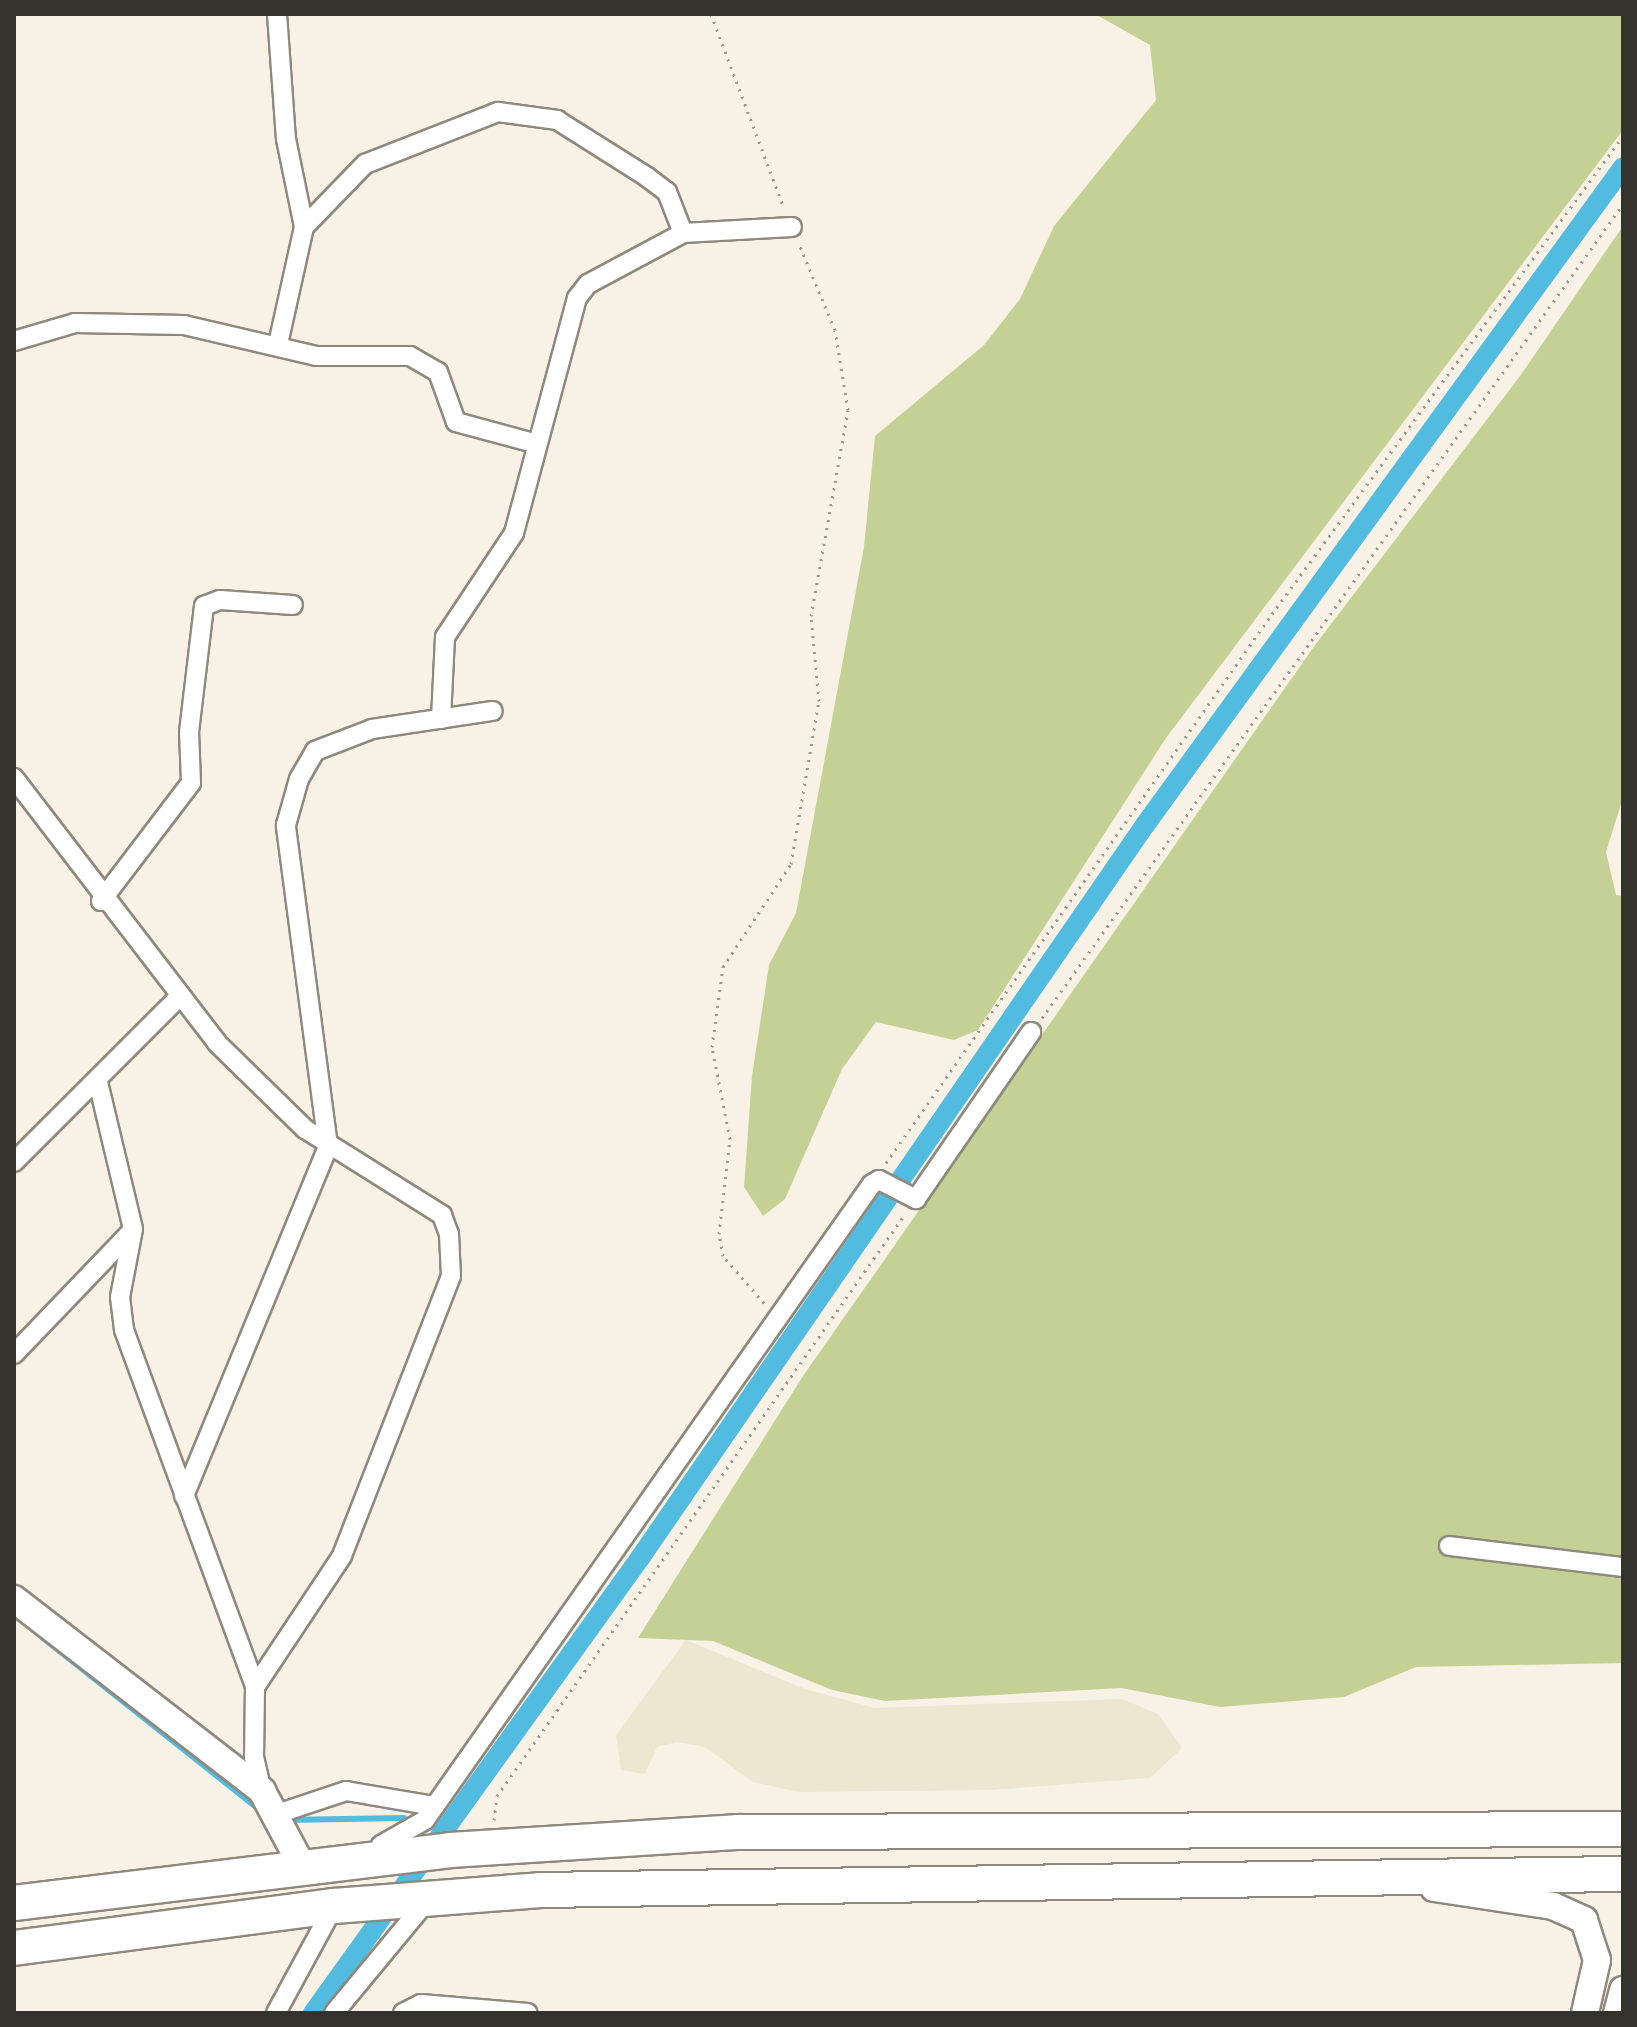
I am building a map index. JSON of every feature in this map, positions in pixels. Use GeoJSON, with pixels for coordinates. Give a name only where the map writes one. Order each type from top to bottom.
{"type":"FeatureCollection","features":[{"type":"Feature","properties":{"kind":"highway"},"geometry":{"type":"LineString","coordinates":[[14,1903],[293,1842],[370,1860],[451,1850],[738,1832],[1623,1829]]}},
{"type":"Feature","properties":{"kind":"highway"},"geometry":{"type":"LineString","coordinates":[[738,1832],[742,1885]]}},
{"type":"Feature","properties":{"kind":"highway"},"geometry":{"type":"LineString","coordinates":[[14,1948],[419,1898],[742,1885],[1623,1874]]}},
{"type":"Feature","properties":{"kind":"street"},"geometry":{"type":"LineString","coordinates":[[277,14],[286,139],[304,227],[278,344]]}},
{"type":"Feature","properties":{"kind":"street"},"geometry":{"type":"LineString","coordinates":[[304,227],[365,164],[498,112],[557,120],[647,177],[667,192],[683,233]]}},
{"type":"Feature","properties":{"kind":"street"},"geometry":{"type":"LineString","coordinates":[[441,719],[445,637],[514,533],[534,443],[577,298],[588,284],[683,233],[792,227]]}},
{"type":"Feature","properties":{"kind":"street"},"geometry":{"type":"LineString","coordinates":[[14,341],[75,323],[184,325],[278,344],[316,356],[429,360],[456,422],[534,443]]}},
{"type":"Feature","properties":{"kind":"street"},"geometry":{"type":"LineString","coordinates":[[101,901],[191,783],[189,732],[204,606],[220,600],[293,605]]}},
{"type":"Feature","properties":{"kind":"street"},"geometry":{"type":"LineString","coordinates":[[184,1496],[328,1146],[286,825],[315,751],[372,729],[493,711]]}},
{"type":"Feature","properties":{"kind":"street"},"geometry":{"type":"LineString","coordinates":[[14,778],[101,901],[177,999],[273,1101],[328,1146],[442,1215],[451,1276],[342,1556],[255,1687]]}},
{"type":"Feature","properties":{"kind":"street"},"geometry":{"type":"LineString","coordinates":[[14,1162],[98,1082],[177,999]]}},
{"type":"Feature","properties":{"kind":"street"},"geometry":{"type":"LineString","coordinates":[[293,1842],[394,1843],[435,1806],[769,1330],[1031,1032]]}},
{"type":"Feature","properties":{"kind":"street"},"geometry":{"type":"LineString","coordinates":[[98,1082],[133,1229],[120,1297],[124,1330],[255,1687],[254,1757],[262,1791],[293,1842]]}},
{"type":"Feature","properties":{"kind":"street"},"geometry":{"type":"LineString","coordinates":[[14,1354],[133,1229]]}},
{"type":"Feature","properties":{"kind":"street"},"geometry":{"type":"LineString","coordinates":[[1449,1546],[1623,1567]]}},
{"type":"Feature","properties":{"kind":"street"},"geometry":{"type":"LineString","coordinates":[[14,1599],[262,1791]]}},
{"type":"Feature","properties":{"kind":"street"},"geometry":{"type":"LineString","coordinates":[[293,1842],[346,1791],[435,1806]]}},
{"type":"Feature","properties":{"kind":"street"},"geometry":{"type":"LineString","coordinates":[[1375,1876],[1553,1906],[1584,1920],[1597,1960],[1585,2013]]}},
{"type":"Feature","properties":{"kind":"street"},"geometry":{"type":"LineString","coordinates":[[334,2013],[419,1898]]}},
{"type":"Feature","properties":{"kind":"street"},"geometry":{"type":"LineString","coordinates":[[276,2013],[346,1905]]}},
{"type":"Feature","properties":{"kind":"street"},"geometry":{"type":"LineString","coordinates":[[1617,2013],[1623,1990]]}},
{"type":"Feature","properties":{"kind":"street"},"geometry":{"type":"LineString","coordinates":[[403,2013],[421,2004],[528,2013]]}},
{"type":"Feature","properties":{"kind":"path"},"geometry":{"type":"LineString","coordinates":[[711,14],[792,227],[835,330],[849,430],[818,563],[811,616],[819,701],[791,864],[723,967],[712,1047],[730,1139],[723,1256],[759,1294],[769,1330]]}},
{"type":"Feature","properties":{"kind":"path"},"geometry":{"type":"LineString","coordinates":[[512,1846],[491,1816],[497,1796],[1272,614],[1623,136]]}},
{"type":"Feature","properties":{"kind":"path"},"geometry":{"type":"LineString","coordinates":[[1031,1032],[1623,204]]}},
{"type":"Feature","properties":{"kind":"shaded area"},"geometry":{"type":"Polygon","coordinates":[[[686,1640],[805,1689],[875,1708],[1122,1699],[1158,1714],[1182,1748],[1150,1778],[991,1790],[799,1792],[753,1782],[705,1747],[677,1742],[657,1747],[645,1774],[621,1770],[616,1735],[686,1640]]]}},
{"type":"Feature","properties":{"kind":"green space"},"geometry":{"type":"Polygon","coordinates":[[[1095,14],[1623,14],[1623,130],[1166,738],[978,1030],[954,1040],[876,1022],[842,1069],[785,1199],[763,1216],[744,1187],[752,1076],[769,965],[796,913],[864,547],[875,436],[984,345],[1020,299],[1054,226],[1156,100],[1150,45],[1095,14]]]}},
{"type":"Feature","properties":{"kind":"green space"},"geometry":{"type":"Polygon","coordinates":[[[1623,226],[1623,798],[1606,852],[1616,895],[1623,896],[1623,1663],[1416,1667],[1344,1697],[1220,1707],[1121,1688],[885,1701],[832,1690],[713,1641],[638,1638],[803,1376],[1315,645],[1520,376],[1623,226]]]}},
{"type":"Feature","properties":{"kind":"waterway"},"geometry":{"type":"LineString","coordinates":[[313,2013],[640,1558],[1145,825],[1623,167]]}},
{"type":"Feature","properties":{"kind":"waterway"},"geometry":{"type":"LineString","coordinates":[[43,1638],[260,1810]]}},
{"type":"Feature","properties":{"kind":"waterway"},"geometry":{"type":"LineString","coordinates":[[285,1820],[404,1818]]}}]}
